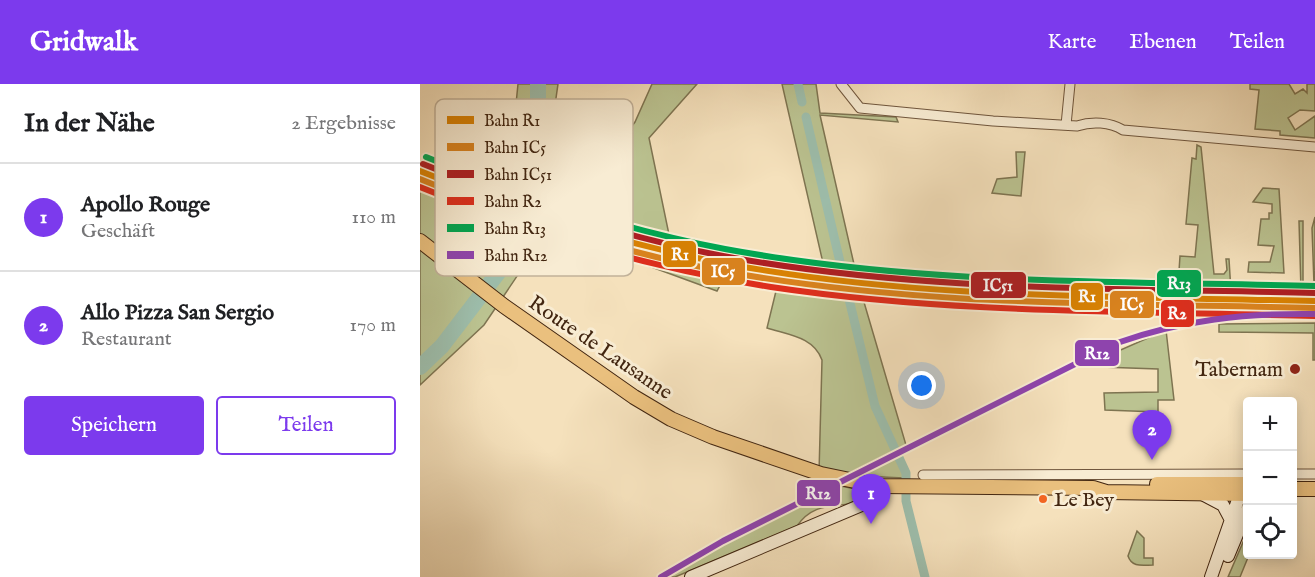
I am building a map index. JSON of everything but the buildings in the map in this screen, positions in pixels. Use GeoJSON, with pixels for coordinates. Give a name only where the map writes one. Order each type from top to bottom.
{"type":"FeatureCollection","features":[{"type":"Feature","properties":{"kind":"main road","name":"Route de Lausanne"},"geometry":{"type":"LineString","coordinates":[[420,241],[435,253]]}},
{"type":"Feature","properties":{"kind":"main road","name":"Route de Lausanne"},"geometry":{"type":"LineString","coordinates":[[463,276],[634,398],[671,419],[727,442],[819,473],[886,486],[922,481],[1093,488]]}},
{"type":"Feature","properties":{"kind":"main road"},"geometry":{"type":"LineString","coordinates":[[1093,488],[1106,484],[1243,486]]}},
{"type":"Feature","properties":{"kind":"main road"},"geometry":{"type":"LineString","coordinates":[[1093,488],[1106,492],[1204,495],[1243,487]]}},
{"type":"Feature","properties":{"kind":"main road"},"geometry":{"type":"LineString","coordinates":[[1297,489],[1315,489]]}},
{"type":"Feature","properties":{"kind":"street"},"geometry":{"type":"LineString","coordinates":[[841,84],[860,108],[993,121],[1077,126],[1088,123],[1115,125],[1130,131],[1315,147]]}},
{"type":"Feature","properties":{"kind":"street"},"geometry":{"type":"LineString","coordinates":[[1066,125],[1070,84]]}},
{"type":"Feature","properties":{"kind":"street"},"geometry":{"type":"LineString","coordinates":[[1297,474],[1315,474]]}},
{"type":"Feature","properties":{"kind":"street"},"geometry":{"type":"LineString","coordinates":[[922,481],[1243,486]]}},
{"type":"Feature","properties":{"kind":"street"},"geometry":{"type":"LineString","coordinates":[[691,577],[871,501],[886,486]]}},
{"type":"Feature","properties":{"kind":"street"},"geometry":{"type":"LineString","coordinates":[[1212,577],[1243,494]]}},
{"type":"Feature","properties":{"kind":"street"},"geometry":{"type":"LineString","coordinates":[[1204,495],[1223,505],[1232,522]]}},
{"type":"Feature","properties":{"kind":"street"},"geometry":{"type":"LineString","coordinates":[[1219,577],[1243,520]]}},
{"type":"Feature","properties":{"kind":"green space"},"geometry":{"type":"Polygon","coordinates":[[[518,84],[558,84],[556,99],[516,99],[518,84]]]}},
{"type":"Feature","properties":{"kind":"green space"},"geometry":{"type":"Polygon","coordinates":[[[652,84],[697,84],[649,138],[672,249],[633,238],[633,125],[652,84]]]}},
{"type":"Feature","properties":{"kind":"green space"},"geometry":{"type":"Polygon","coordinates":[[[782,84],[816,84],[820,113],[896,117],[898,122],[820,115],[856,273],[1008,280],[1012,280],[1009,274],[1015,274],[1015,280],[1178,286],[1180,256],[1195,257],[1198,225],[1186,224],[1192,158],[1196,159],[1197,145],[1201,147],[1214,274],[1224,274],[1227,270],[1226,259],[1229,259],[1231,292],[1008,286],[826,276],[782,84]]]}},
{"type":"Feature","properties":{"kind":"green space"},"geometry":{"type":"Polygon","coordinates":[[[1250,84],[1289,84],[1295,94],[1303,89],[1307,93],[1307,84],[1315,84],[1315,111],[1300,110],[1288,118],[1295,130],[1315,116],[1315,138],[1280,135],[1280,131],[1255,129],[1259,90],[1250,89],[1250,84]]]}},
{"type":"Feature","properties":{"kind":"green space"},"geometry":{"type":"Polygon","coordinates":[[[1016,152],[1025,152],[1021,196],[992,193],[997,179],[1017,177],[1016,152]]]}},
{"type":"Feature","properties":{"kind":"green space"},"geometry":{"type":"Polygon","coordinates":[[[420,185],[435,192],[435,276],[517,276],[484,325],[420,385],[420,185]]]}},
{"type":"Feature","properties":{"kind":"green space"},"geometry":{"type":"Polygon","coordinates":[[[1263,188],[1279,189],[1284,273],[1248,272],[1249,262],[1270,262],[1274,246],[1258,245],[1261,219],[1269,219],[1269,213],[1272,213],[1272,204],[1253,202],[1263,188]]]}},
{"type":"Feature","properties":{"kind":"green space"},"geometry":{"type":"Polygon","coordinates":[[[1315,217],[1315,291],[1301,291],[1299,221],[1303,221],[1303,283],[1314,284],[1312,228],[1315,217]]]}},
{"type":"Feature","properties":{"kind":"green space"},"geometry":{"type":"Polygon","coordinates":[[[633,253],[698,268],[779,282],[861,292],[906,445],[838,479],[819,473],[822,360],[813,346],[807,342],[767,328],[777,287],[724,278],[717,291],[633,261],[633,253]]]}},
{"type":"Feature","properties":{"kind":"green space"},"geometry":{"type":"Polygon","coordinates":[[[1315,323],[1315,360],[1313,360],[1313,333],[1219,332],[1219,324],[1315,323]]]}},
{"type":"Feature","properties":{"kind":"green space"},"geometry":{"type":"Polygon","coordinates":[[[1166,330],[1174,400],[1158,400],[1158,412],[1105,410],[1104,393],[1158,392],[1158,369],[1101,367],[1100,359],[1166,330]]]}},
{"type":"Feature","properties":{"kind":"green space"},"geometry":{"type":"Polygon","coordinates":[[[895,457],[903,471],[904,478],[861,476],[895,457]]]}},
{"type":"Feature","properties":{"kind":"green space"},"geometry":{"type":"Polygon","coordinates":[[[841,486],[860,490],[862,494],[849,503],[815,510],[797,526],[675,577],[666,577],[691,561],[841,486]]]}},
{"type":"Feature","properties":{"kind":"green space"},"geometry":{"type":"Polygon","coordinates":[[[1137,531],[1144,538],[1144,558],[1153,558],[1153,565],[1135,564],[1128,556],[1137,531]]]}},
{"type":"Feature","properties":{"kind":"green space"},"geometry":{"type":"Polygon","coordinates":[[[1243,542],[1243,559],[1247,559],[1240,577],[1228,577],[1243,542]]]}},
{"type":"Feature","properties":{"kind":"waterway"},"geometry":{"type":"LineString","coordinates":[[538,84],[538,99]]}},
{"type":"Feature","properties":{"kind":"waterway","name":"Le Bey"},"geometry":{"type":"LineString","coordinates":[[798,84],[802,102]]}},
{"type":"Feature","properties":{"kind":"waterway","name":"Le Bey"},"geometry":{"type":"LineString","coordinates":[[806,117],[844,279]]}},
{"type":"Feature","properties":{"kind":"waterway"},"geometry":{"type":"LineString","coordinates":[[420,367],[442,346],[496,276]]}},
{"type":"Feature","properties":{"kind":"waterway","name":"Le Bey"},"geometry":{"type":"LineString","coordinates":[[847,291],[875,406],[906,473],[906,501],[925,577]]}},
{"type":"Feature","properties":{"kind":"rail line","name":"R13"},"geometry":{"type":"LineString","coordinates":[[426,157],[435,160]]}},
{"type":"Feature","properties":{"kind":"rail line","name":"IC51"},"geometry":{"type":"LineString","coordinates":[[423,164],[435,169]]}},
{"type":"Feature","properties":{"kind":"rail line","name":"R1"},"geometry":{"type":"LineString","coordinates":[[420,171],[435,177]]}},
{"type":"Feature","properties":{"kind":"rail line","name":"IC5"},"geometry":{"type":"LineString","coordinates":[[420,179],[435,185]]}},
{"type":"Feature","properties":{"kind":"rail line","name":"R2"},"geometry":{"type":"LineString","coordinates":[[420,187],[435,193]]}},
{"type":"Feature","properties":{"kind":"rail line","name":"R13"},"geometry":{"type":"LineString","coordinates":[[633,228],[725,249],[798,261],[872,269],[1093,282],[1315,286]]}},
{"type":"Feature","properties":{"kind":"rail line","name":"IC51"},"geometry":{"type":"LineString","coordinates":[[633,236],[723,256],[796,268],[870,276],[1093,289],[1315,293]]}},
{"type":"Feature","properties":{"kind":"rail line","name":"R1"},"geometry":{"type":"LineString","coordinates":[[633,243],[722,263],[869,284],[1092,297],[1315,301]]}},
{"type":"Feature","properties":{"kind":"rail line","name":"IC5"},"geometry":{"type":"LineString","coordinates":[[633,251],[722,271],[795,283],[869,291],[1092,304],[1315,308]]}},
{"type":"Feature","properties":{"kind":"rail line","name":"R2"},"geometry":{"type":"LineString","coordinates":[[633,258],[681,270],[771,287],[906,302],[1042,310],[1315,316]]}},
{"type":"Feature","properties":{"kind":"rail line","name":"R12"},"geometry":{"type":"LineString","coordinates":[[661,577],[723,541],[1117,343],[1141,335],[1215,319],[1315,314]]}},
{"type":"Feature","properties":{"kind":"place","name":"Tabernam"},"geometry":{"type":"Point","coordinates":[1295,369]}},
{"type":"Feature","properties":{"kind":"place","name":"Allo Pizza San Sergio"},"geometry":{"type":"Point","coordinates":[1152,460]}},
{"type":"Feature","properties":{"kind":"place","name":"Le Bey"},"geometry":{"type":"Point","coordinates":[1043,499]}},
{"type":"Feature","properties":{"kind":"place","name":"Apollo Rouge"},"geometry":{"type":"Point","coordinates":[871,524]}}]}
